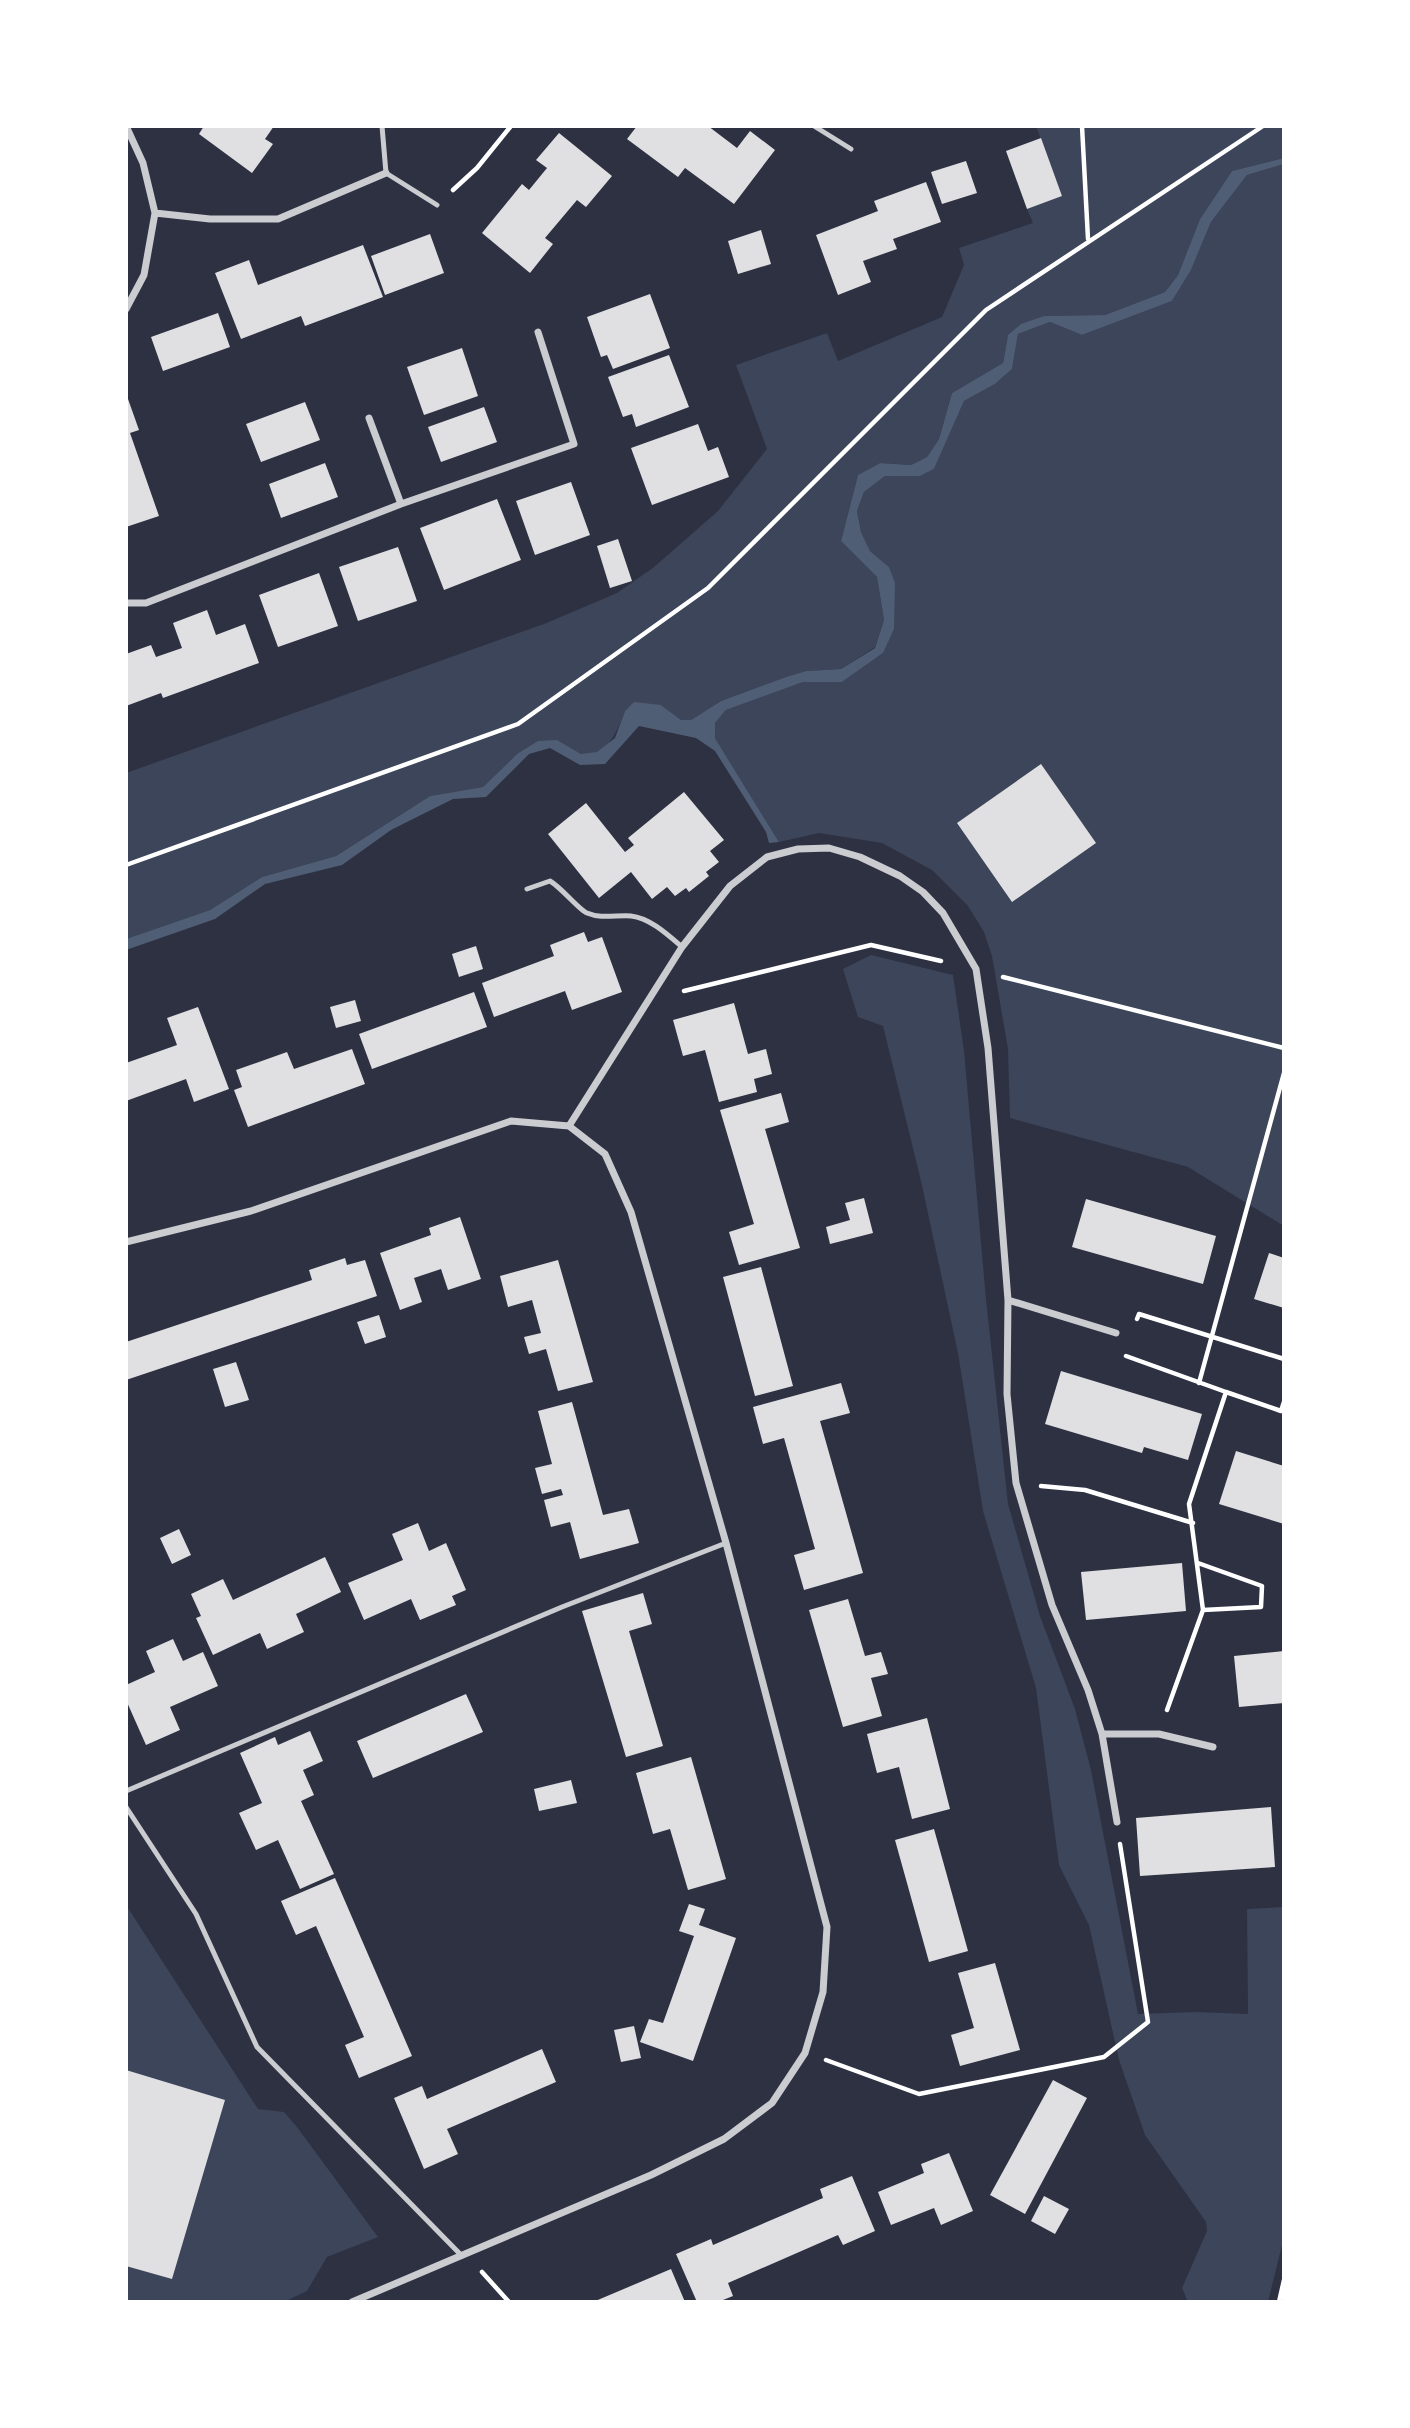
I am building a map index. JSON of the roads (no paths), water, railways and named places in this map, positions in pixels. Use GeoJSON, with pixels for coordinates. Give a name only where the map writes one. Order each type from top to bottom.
{"type":"FeatureCollection","features":[{"type":"Feature","properties":{"kind":"street"},"geometry":{"type":"LineString","coordinates":[[126,309],[144,275],[155,213],[143,163],[127,126]]}},
{"type":"Feature","properties":{"kind":"street"},"geometry":{"type":"LineString","coordinates":[[155,213],[210,219],[278,219],[386,173]]}},
{"type":"Feature","properties":{"kind":"street"},"geometry":{"type":"LineString","coordinates":[[126,603],[146,603],[401,504],[573,444],[538,332]]}},
{"type":"Feature","properties":{"kind":"street"},"geometry":{"type":"LineString","coordinates":[[369,418],[401,504]]}},
{"type":"Feature","properties":{"kind":"street"},"geometry":{"type":"LineString","coordinates":[[569,1126],[682,947],[730,886],[767,858],[798,849],[829,848],[860,857],[901,876],[923,892],[943,913],[976,968],[988,1048],[1008,1300],[1007,1394],[1016,1483],[1052,1605],[1088,1690],[1102,1734],[1117,1822]]}},
{"type":"Feature","properties":{"kind":"street"},"geometry":{"type":"LineString","coordinates":[[126,1242],[251,1211],[511,1121],[569,1126],[605,1154],[631,1212],[726,1543],[827,1927],[823,1993],[806,2053],[772,2103],[724,2139],[651,2175],[352,2302]]}},
{"type":"Feature","properties":{"kind":"street"},"geometry":{"type":"LineString","coordinates":[[1008,1300],[1116,1333]]}},
{"type":"Feature","properties":{"kind":"street"},"geometry":{"type":"LineString","coordinates":[[1102,1734],[1159,1734],[1213,1747]]}},
{"type":"Feature","properties":{"kind":"lane"},"geometry":{"type":"LineString","coordinates":[[382,126],[386,173],[437,205]]}},
{"type":"Feature","properties":{"kind":"lane"},"geometry":{"type":"LineString","coordinates":[[814,126],[851,149]]}},
{"type":"Feature","properties":{"kind":"lane"},"geometry":{"type":"LineString","coordinates":[[527,889],[550,881],[563,889],[585,913],[605,917],[633,916],[663,930],[682,947]]}},
{"type":"Feature","properties":{"kind":"lane"},"geometry":{"type":"LineString","coordinates":[[126,1791],[562,1607],[726,1543]]}},
{"type":"Feature","properties":{"kind":"lane"},"geometry":{"type":"LineString","coordinates":[[126,1807],[196,1914],[257,2047],[462,2256]]}}]}
